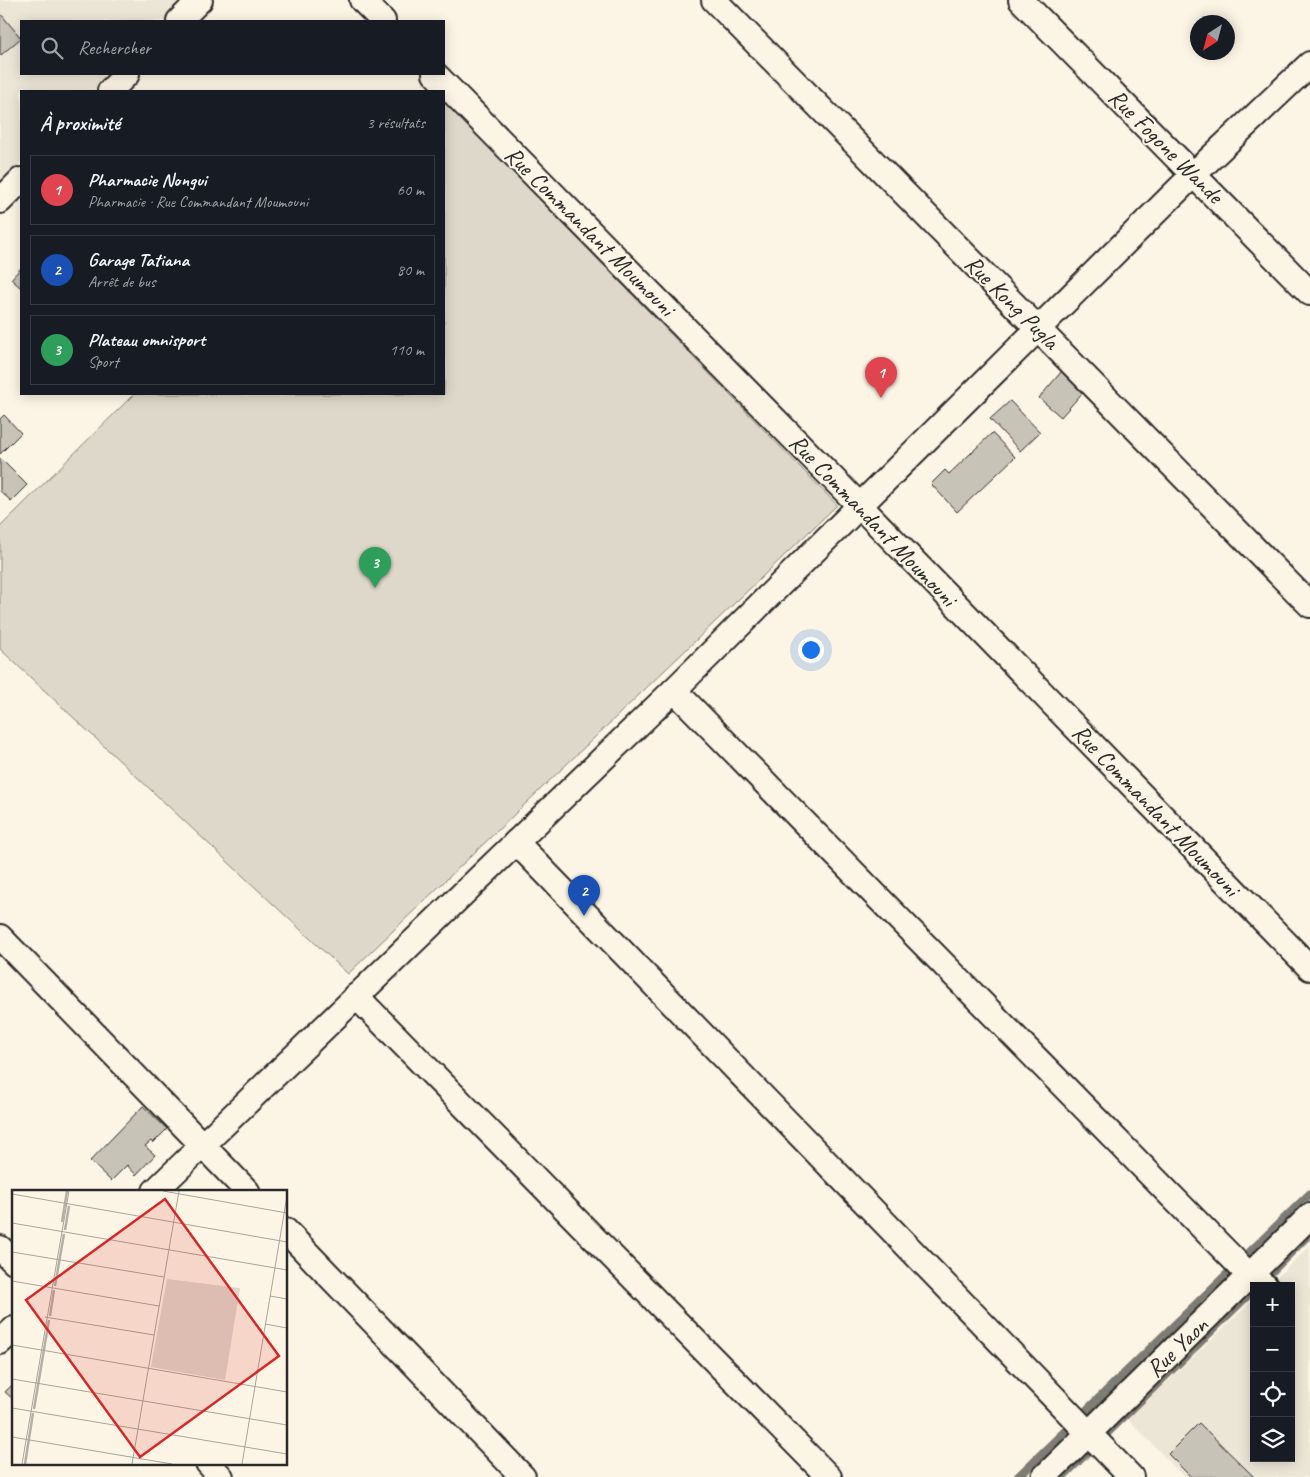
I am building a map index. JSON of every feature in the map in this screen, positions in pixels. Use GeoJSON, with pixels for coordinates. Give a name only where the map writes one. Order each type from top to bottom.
{"type":"FeatureCollection","features":[{"type":"Feature","properties":{"kind":"street"},"geometry":{"type":"LineString","coordinates":[[180,20],[200,0]]}},
{"type":"Feature","properties":{"kind":"street"},"geometry":{"type":"LineString","coordinates":[[362,0],[382,20]]}},
{"type":"Feature","properties":{"kind":"street","name":"Rue Kong Pugla"},"geometry":{"type":"LineString","coordinates":[[714,0],[1310,605]]}},
{"type":"Feature","properties":{"kind":"street","name":"Rue Fogone Wande"},"geometry":{"type":"LineString","coordinates":[[1021,0],[1310,292]]}},
{"type":"Feature","properties":{"kind":"street"},"geometry":{"type":"LineString","coordinates":[[155,1190],[674,690],[1194,174],[1310,64]]}},
{"type":"Feature","properties":{"kind":"street"},"geometry":{"type":"LineString","coordinates":[[111,90],[126,75]]}},
{"type":"Feature","properties":{"kind":"street","name":"Rue Commandant Moumouni"},"geometry":{"type":"LineString","coordinates":[[436,75],[860,506],[1310,968]]}},
{"type":"Feature","properties":{"kind":"street"},"geometry":{"type":"LineString","coordinates":[[0,201],[20,181]]}},
{"type":"Feature","properties":{"kind":"street"},"geometry":{"type":"LineString","coordinates":[[674,690],[1257,1281]]}},
{"type":"Feature","properties":{"kind":"street"},"geometry":{"type":"LineString","coordinates":[[516,842],[1131,1477]]}},
{"type":"Feature","properties":{"kind":"street"},"geometry":{"type":"LineString","coordinates":[[0,937],[246,1190]]}},
{"type":"Feature","properties":{"kind":"street"},"geometry":{"type":"LineString","coordinates":[[356,996],[829,1477]]}},
{"type":"Feature","properties":{"kind":"street","name":"Rue Yaon"},"geometry":{"type":"LineString","coordinates":[[1044,1477],[1088,1434],[1257,1281],[1310,1216]]}},
{"type":"Feature","properties":{"kind":"street"},"geometry":{"type":"LineString","coordinates":[[288,1233],[523,1477]]}},
{"type":"Feature","properties":{"kind":"street"},"geometry":{"type":"LineString","coordinates":[[0,1248],[12,1260]]}},
{"type":"Feature","properties":{"kind":"street"},"geometry":{"type":"LineString","coordinates":[[0,1342],[12,1331]]}},
{"type":"Feature","properties":{"kind":"street"},"geometry":{"type":"LineString","coordinates":[[209,1464],[221,1477]]}},
{"type":"Feature","properties":{"kind":"shaded area"},"geometry":{"type":"Polygon","coordinates":[[[0,0],[187,0],[166,20],[20,20],[20,75],[110,75],[94,90],[20,90],[20,163],[0,182],[0,0]]]}},
{"type":"Feature","properties":{"kind":"shaded area"},"geometry":{"type":"Polygon","coordinates":[[[445,102],[837,505],[348,974],[0,649],[0,527],[133,395],[445,395],[445,102]]]}},
{"type":"Feature","properties":{"kind":"shaded area"},"geometry":{"type":"Polygon","coordinates":[[[1310,1246],[1310,1477],[1184,1477],[1128,1419],[1250,1303],[1250,1462],[1295,1462],[1295,1282],[1272,1282],[1310,1246]]]}},
{"type":"Feature","properties":{"kind":"building"},"geometry":{"type":"Polygon","coordinates":[[[0,13],[20,39],[1,55],[0,13]]]}},
{"type":"Feature","properties":{"kind":"building"},"geometry":{"type":"Polygon","coordinates":[[[20,269],[20,287],[11,279],[20,269]]]}},
{"type":"Feature","properties":{"kind":"building"},"geometry":{"type":"Polygon","coordinates":[[[1062,371],[1084,391],[1061,417],[1039,398],[1062,371]]]}},
{"type":"Feature","properties":{"kind":"building"},"geometry":{"type":"Polygon","coordinates":[[[1010,401],[1040,432],[1020,451],[990,419],[1010,401]]]}},
{"type":"Feature","properties":{"kind":"building"},"geometry":{"type":"Polygon","coordinates":[[[4,415],[21,433],[0,454],[0,419],[4,415]]]}},
{"type":"Feature","properties":{"kind":"building"},"geometry":{"type":"Polygon","coordinates":[[[992,433],[1015,457],[957,512],[931,484],[945,470],[949,474],[992,433]]]}},
{"type":"Feature","properties":{"kind":"building"},"geometry":{"type":"Polygon","coordinates":[[[0,458],[27,485],[11,501],[0,491],[0,458]]]}},
{"type":"Feature","properties":{"kind":"building"},"geometry":{"type":"Polygon","coordinates":[[[143,1106],[167,1129],[153,1143],[151,1141],[145,1146],[155,1155],[136,1175],[127,1165],[111,1181],[90,1161],[143,1106]]]}},
{"type":"Feature","properties":{"kind":"building"},"geometry":{"type":"Polygon","coordinates":[[[12,1385],[12,1398],[5,1392],[12,1385]]]}},
{"type":"Feature","properties":{"kind":"building"},"geometry":{"type":"Polygon","coordinates":[[[1199,1423],[1254,1477],[1191,1477],[1168,1454],[1199,1423]]]}},
{"type":"Feature","properties":{"kind":"waterway"},"geometry":{"type":"LineString","coordinates":[[1018,1477],[1310,1194]]}},
{"type":"Feature","properties":{"kind":"waterway"},"geometry":{"type":"LineString","coordinates":[[1261,1282],[1310,1233]]}},
{"type":"Feature","properties":{"kind":"waterway"},"geometry":{"type":"LineString","coordinates":[[1062,1477],[1250,1293]]}},
{"type":"Feature","properties":{"kind":"place","name":"Pharmacie Nongui"},"geometry":{"type":"Point","coordinates":[881,398]}},
{"type":"Feature","properties":{"kind":"place","name":"Plateau omnisport"},"geometry":{"type":"Point","coordinates":[375,588]}},
{"type":"Feature","properties":{"kind":"place","name":"Garage Tatiana"},"geometry":{"type":"Point","coordinates":[584,916]}}]}
